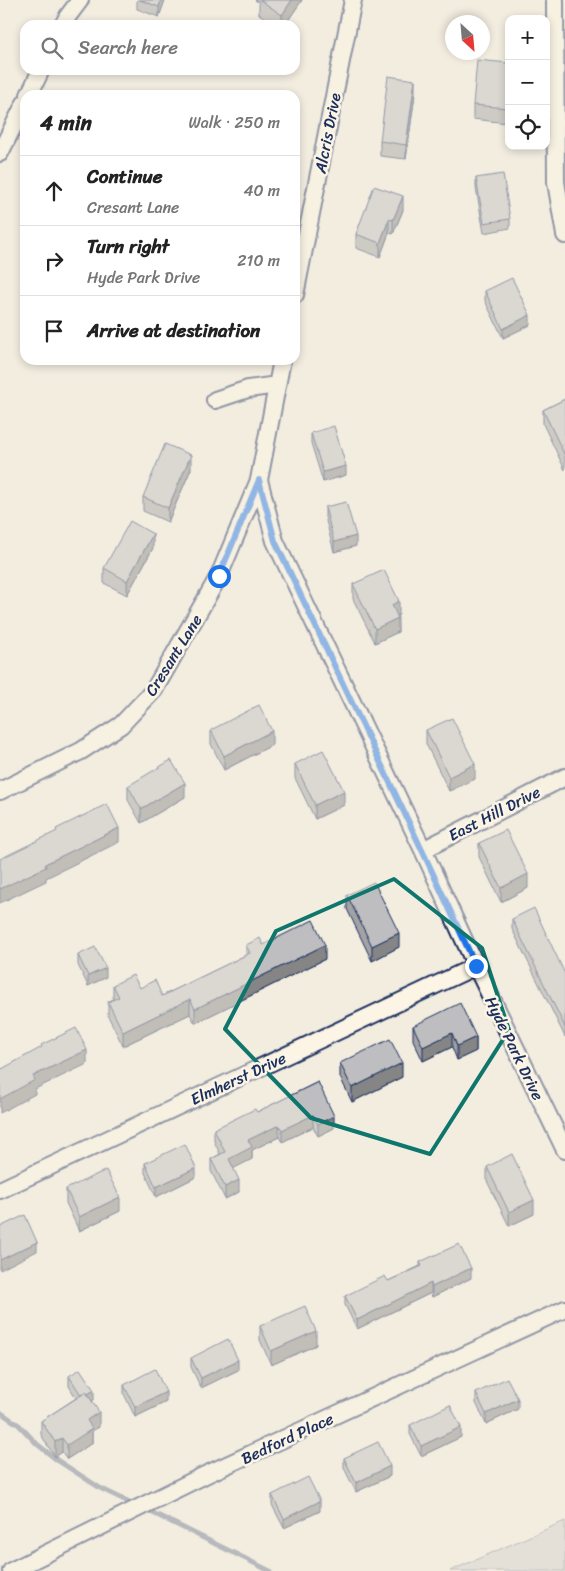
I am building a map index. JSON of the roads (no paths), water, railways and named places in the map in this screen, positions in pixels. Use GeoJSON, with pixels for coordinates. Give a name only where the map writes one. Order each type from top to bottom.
{"type":"FeatureCollection","features":[{"type":"Feature","properties":{"kind":"street"},"geometry":{"type":"LineString","coordinates":[[66,20],[80,0]]}},
{"type":"Feature","properties":{"kind":"street","name":"Alcris Drive"},"geometry":{"type":"LineString","coordinates":[[300,270],[353,0]]}},
{"type":"Feature","properties":{"kind":"street"},"geometry":{"type":"LineString","coordinates":[[555,0],[556,182],[565,234]]}},
{"type":"Feature","properties":{"kind":"street"},"geometry":{"type":"LineString","coordinates":[[31,90],[39,75]]}},
{"type":"Feature","properties":{"kind":"street"},"geometry":{"type":"LineString","coordinates":[[0,153],[20,113]]}},
{"type":"Feature","properties":{"kind":"street"},"geometry":{"type":"LineString","coordinates":[[259,480],[281,365]]}},
{"type":"Feature","properties":{"kind":"street"},"geometry":{"type":"LineString","coordinates":[[215,400],[248,389],[277,385]]}},
{"type":"Feature","properties":{"kind":"street","name":"Cresant Lane"},"geometry":{"type":"LineString","coordinates":[[0,791],[81,752],[121,725],[154,690],[219,576],[259,480]]}},
{"type":"Feature","properties":{"kind":"street","name":"Hyde Park Drive"},"geometry":{"type":"LineString","coordinates":[[259,480],[275,541],[565,1150]]}},
{"type":"Feature","properties":{"kind":"street","name":"East Hill Drive"},"geometry":{"type":"LineString","coordinates":[[422,850],[565,777]]}},
{"type":"Feature","properties":{"kind":"street","name":"Elmherst Drive"},"geometry":{"type":"LineString","coordinates":[[0,1190],[476,966]]}},
{"type":"Feature","properties":{"kind":"street","name":"Bedford Place"},"geometry":{"type":"LineString","coordinates":[[11,1571],[205,1475],[565,1309]]}},
{"type":"Feature","properties":{"kind":"waterway"},"geometry":{"type":"LineString","coordinates":[[0,1412],[19,1425],[37,1444],[57,1460],[100,1488],[135,1505]]}},
{"type":"Feature","properties":{"kind":"waterway"},"geometry":{"type":"LineString","coordinates":[[145,1509],[270,1571]]}}]}
